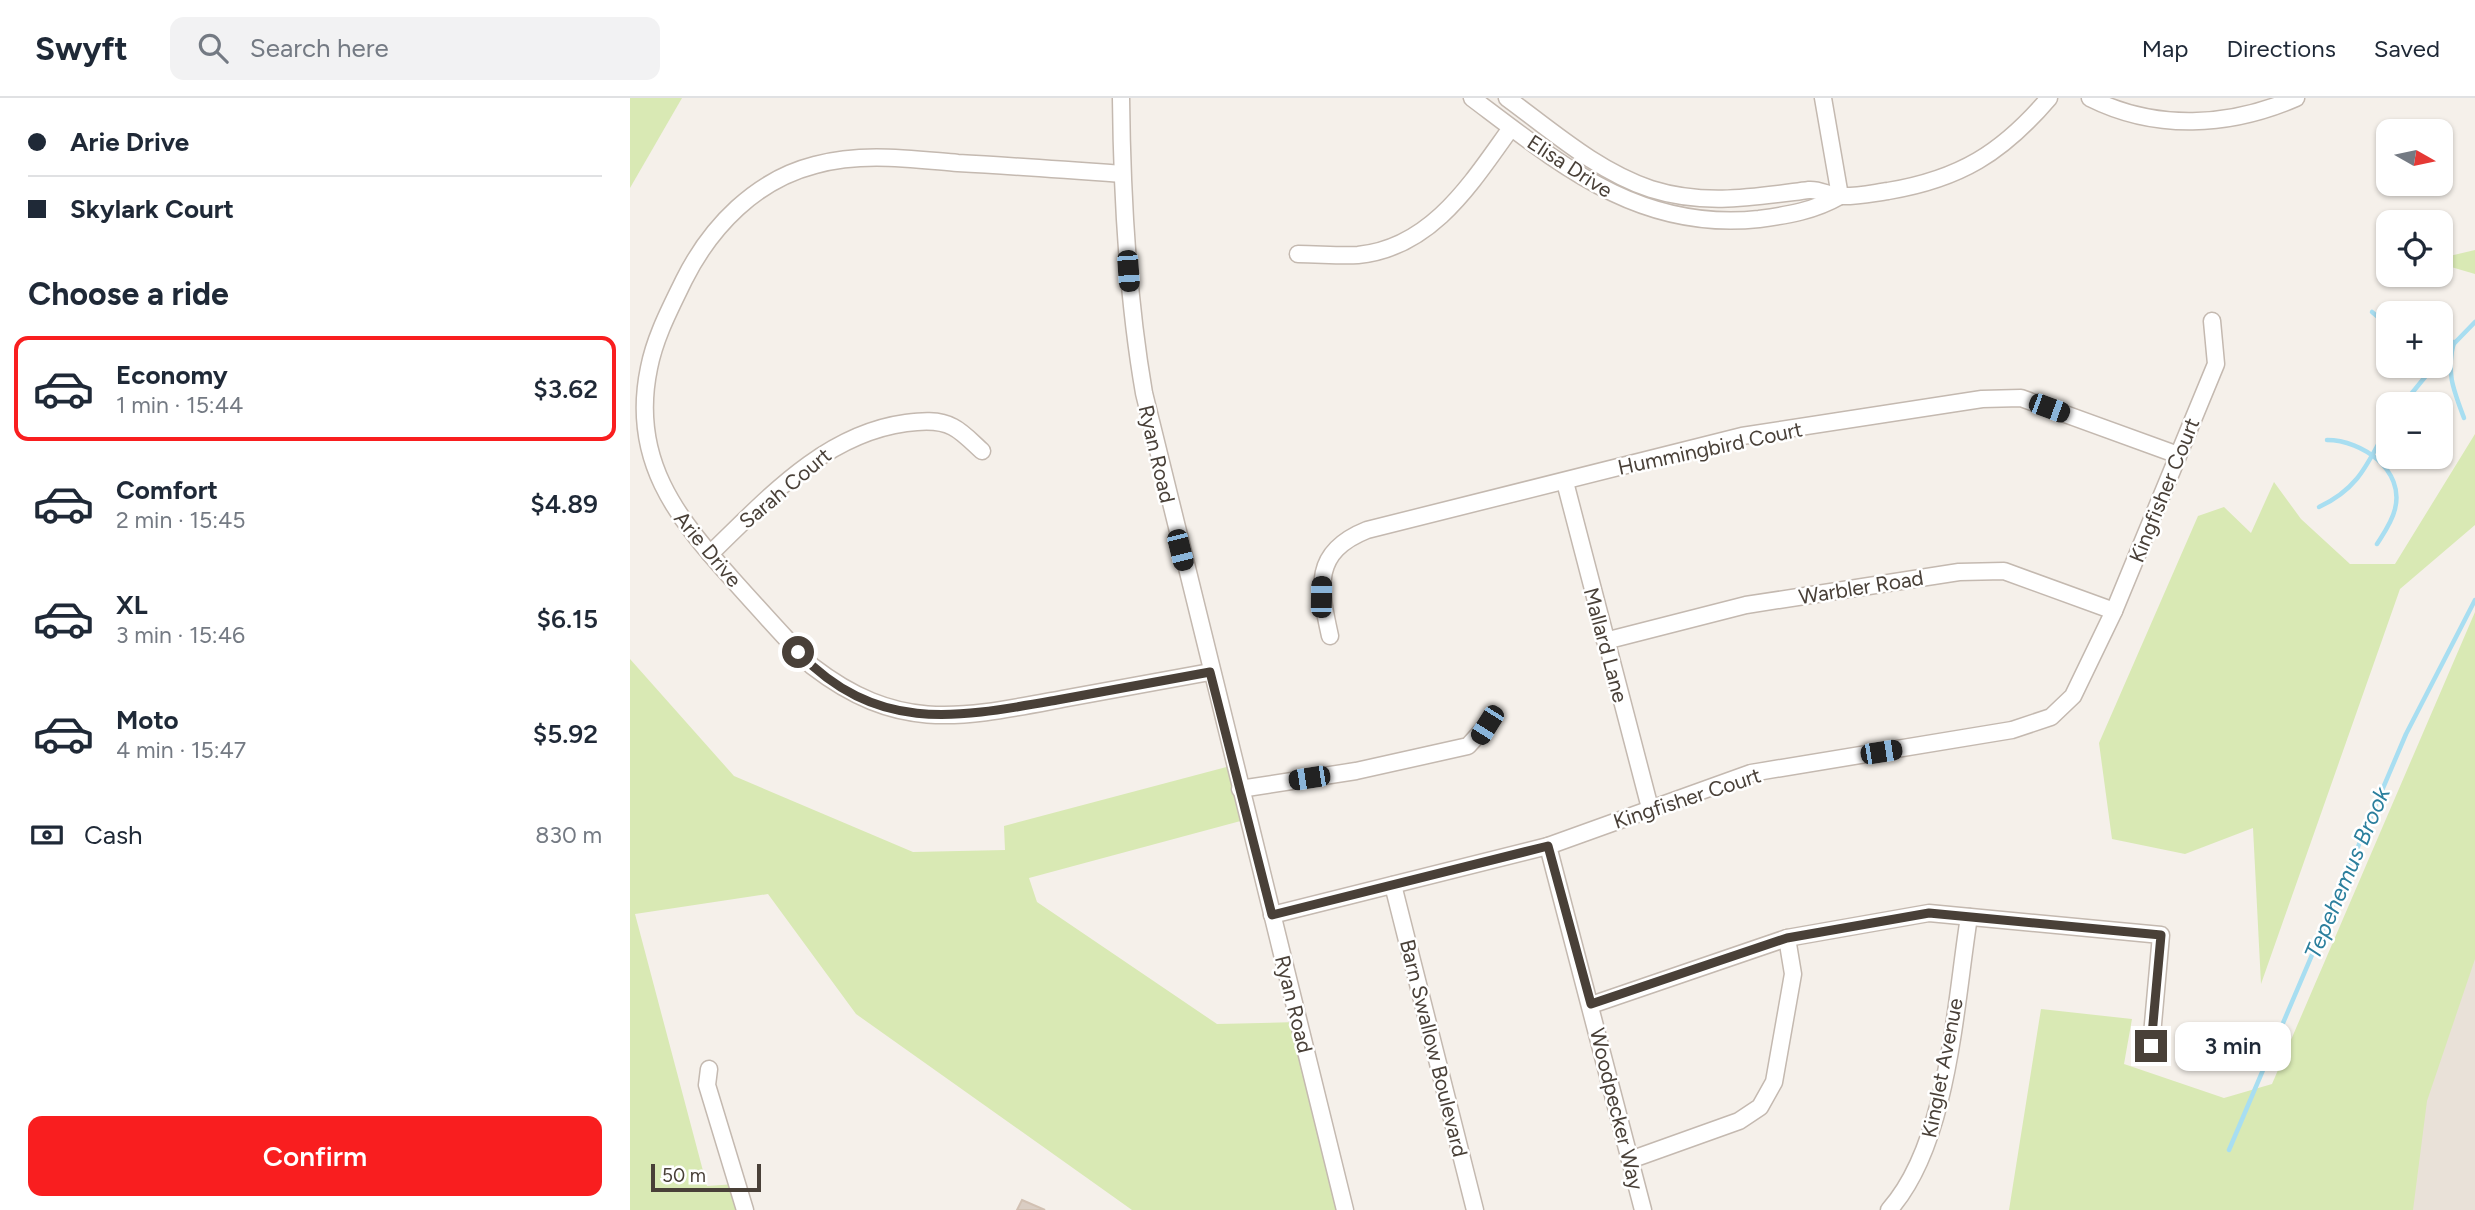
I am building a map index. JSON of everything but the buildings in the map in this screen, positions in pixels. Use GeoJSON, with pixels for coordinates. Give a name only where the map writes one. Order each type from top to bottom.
{"type":"FeatureCollection","features":[{"type":"Feature","properties":{"kind":"street","name":"Ryan Road"},"geometry":{"type":"LineString","coordinates":[[1121,98],[1122,174],[1130,293],[1144,394],[1210,672],[1345,1210]]}},
{"type":"Feature","properties":{"kind":"street","name":"Elisa Drive"},"geometry":{"type":"LineString","coordinates":[[1472,98],[1599,189],[1656,211],[1698,219],[1746,220],[1807,211],[1840,196],[1917,186],[1969,167],[2015,136],[2049,98]]}},
{"type":"Feature","properties":{"kind":"street","name":"Elisa Drive"},"geometry":{"type":"LineString","coordinates":[[1507,98],[1610,170],[1650,188],[1699,200],[1742,200],[1814,190],[1840,196]]}},
{"type":"Feature","properties":{"kind":"street"},"geometry":{"type":"LineString","coordinates":[[1824,98],[1840,196]]}},
{"type":"Feature","properties":{"kind":"street"},"geometry":{"type":"LineString","coordinates":[[2090,98],[2139,117],[2193,122],[2259,112],[2296,98]]}},
{"type":"Feature","properties":{"kind":"street"},"geometry":{"type":"LineString","coordinates":[[1298,254],[1373,252],[1422,231],[1457,200],[1511,128]]}},
{"type":"Feature","properties":{"kind":"street","name":"Arie Drive"},"geometry":{"type":"LineString","coordinates":[[1122,174],[860,157],[813,165],[779,178],[747,199],[718,226],[688,273],[662,326],[647,382],[646,429],[657,474],[679,518],[812,666],[849,691],[898,711],[932,716],[974,715],[1210,672]]}},
{"type":"Feature","properties":{"kind":"street"},"geometry":{"type":"LineString","coordinates":[[1599,189],[1610,170]]}},
{"type":"Feature","properties":{"kind":"street"},"geometry":{"type":"LineString","coordinates":[[1698,219],[1699,200]]}},
{"type":"Feature","properties":{"kind":"street","name":"Kingfisher Court"},"geometry":{"type":"LineString","coordinates":[[1272,915],[1548,846],[1751,773],[2012,730],[2051,717],[2073,696],[2114,611],[2216,364],[2212,321]]}},
{"type":"Feature","properties":{"kind":"street","name":"Hummingbird Court"},"geometry":{"type":"LineString","coordinates":[[1330,636],[1321,597],[1321,579],[1329,558],[1349,537],[1367,530],[1742,436],[1982,399],[2021,398],[2178,455]]}},
{"type":"Feature","properties":{"kind":"street","name":"Sarah Court"},"geometry":{"type":"LineString","coordinates":[[710,554],[812,460],[856,436],[892,425],[939,422],[953,426],[982,451]]}},
{"type":"Feature","properties":{"kind":"street","name":"Mallard Lane"},"geometry":{"type":"LineString","coordinates":[[1565,482],[1650,808]]}},
{"type":"Feature","properties":{"kind":"street","name":"Warbler Road"},"geometry":{"type":"LineString","coordinates":[[1605,641],[1746,605],[1959,572],[2004,571],[2114,611]]}},
{"type":"Feature","properties":{"kind":"street"},"geometry":{"type":"LineString","coordinates":[[1240,789],[1356,771],[1468,746],[1487,725]]}},
{"type":"Feature","properties":{"kind":"street","name":"Woodpecker Way"},"geometry":{"type":"LineString","coordinates":[[1548,846],[1643,1210]]}},
{"type":"Feature","properties":{"kind":"street","name":"Barn Swallow Boulevard"},"geometry":{"type":"LineString","coordinates":[[1392,885],[1475,1210]]}},
{"type":"Feature","properties":{"kind":"street"},"geometry":{"type":"LineString","coordinates":[[1591,1004],[1787,938],[1929,913],[2161,935],[2151,1046]]}},
{"type":"Feature","properties":{"kind":"street","name":"Kinglet Avenue"},"geometry":{"type":"LineString","coordinates":[[1889,1210],[1923,1160],[1938,1112],[1969,917]]}},
{"type":"Feature","properties":{"kind":"street"},"geometry":{"type":"LineString","coordinates":[[1630,1160],[1739,1121],[1760,1107],[1774,1082],[1793,974],[1787,938]]}},
{"type":"Feature","properties":{"kind":"street"},"geometry":{"type":"LineString","coordinates":[[709,1069],[707,1085],[745,1210]]}},
{"type":"Feature","properties":{"kind":"shaded area"},"geometry":{"type":"Polygon","coordinates":[[[2475,939],[2475,1210],[2411,1210],[2421,1057],[2475,939]]]}},
{"type":"Feature","properties":{"kind":"green space"},"geometry":{"type":"Polygon","coordinates":[[[630,98],[682,98],[630,188],[630,98]]]}},
{"type":"Feature","properties":{"kind":"green space"},"geometry":{"type":"Polygon","coordinates":[[[2475,250],[2475,274],[2453,268],[2453,255],[2475,250]]]}},
{"type":"Feature","properties":{"kind":"green space"},"geometry":{"type":"Polygon","coordinates":[[[2475,434],[2475,525],[2400,589],[2261,984],[2253,828],[2185,854],[2112,839],[2099,743],[2198,516],[2224,507],[2251,533],[2274,482],[2301,519],[2350,564],[2395,564],[2475,434]]]}},
{"type":"Feature","properties":{"kind":"green space"},"geometry":{"type":"Polygon","coordinates":[[[2475,612],[2475,959],[2427,1101],[2413,1210],[2009,1210],[2041,1009],[2132,1019],[2124,1064],[2224,1098],[2272,1084],[2475,612]]]}},
{"type":"Feature","properties":{"kind":"green space"},"geometry":{"type":"Polygon","coordinates":[[[630,659],[734,776],[913,852],[1005,850],[1004,826],[1234,765],[1248,819],[1029,878],[1037,902],[1217,1024],[1298,1022],[1345,1210],[1132,1210],[856,1014],[768,894],[635,914],[707,1186],[736,1184],[744,1210],[630,1210],[630,659]]]}},
{"type":"Feature","properties":{"kind":"waterway"},"geometry":{"type":"LineString","coordinates":[[2372,312],[2376,315]]}},
{"type":"Feature","properties":{"kind":"waterway"},"geometry":{"type":"LineString","coordinates":[[2453,345],[2475,322]]}},
{"type":"Feature","properties":{"kind":"waterway"},"geometry":{"type":"LineString","coordinates":[[2454,342],[2452,380],[2464,418]]}},
{"type":"Feature","properties":{"kind":"waterway"},"geometry":{"type":"LineString","coordinates":[[2413,392],[2424,378]]}},
{"type":"Feature","properties":{"kind":"waterway"},"geometry":{"type":"LineString","coordinates":[[2327,440],[2354,445],[2367,452],[2378,460],[2394,482],[2395,509],[2377,544]]}},
{"type":"Feature","properties":{"kind":"waterway"},"geometry":{"type":"LineString","coordinates":[[2319,507],[2333,500],[2354,482],[2376,448]]}},
{"type":"Feature","properties":{"kind":"waterway","name":"Tepehemus Brook"},"geometry":{"type":"LineString","coordinates":[[2229,1150],[2406,734],[2475,600]]}},
{"type":"Feature","properties":{"kind":"route"},"geometry":{"type":"LineString","coordinates":[[798,652],[831,681],[871,702],[898,711],[932,716],[974,715],[1210,672],[1272,915],[1548,846],[1591,1004],[1787,938],[1929,913],[2161,935],[2151,1046]]}}]}
